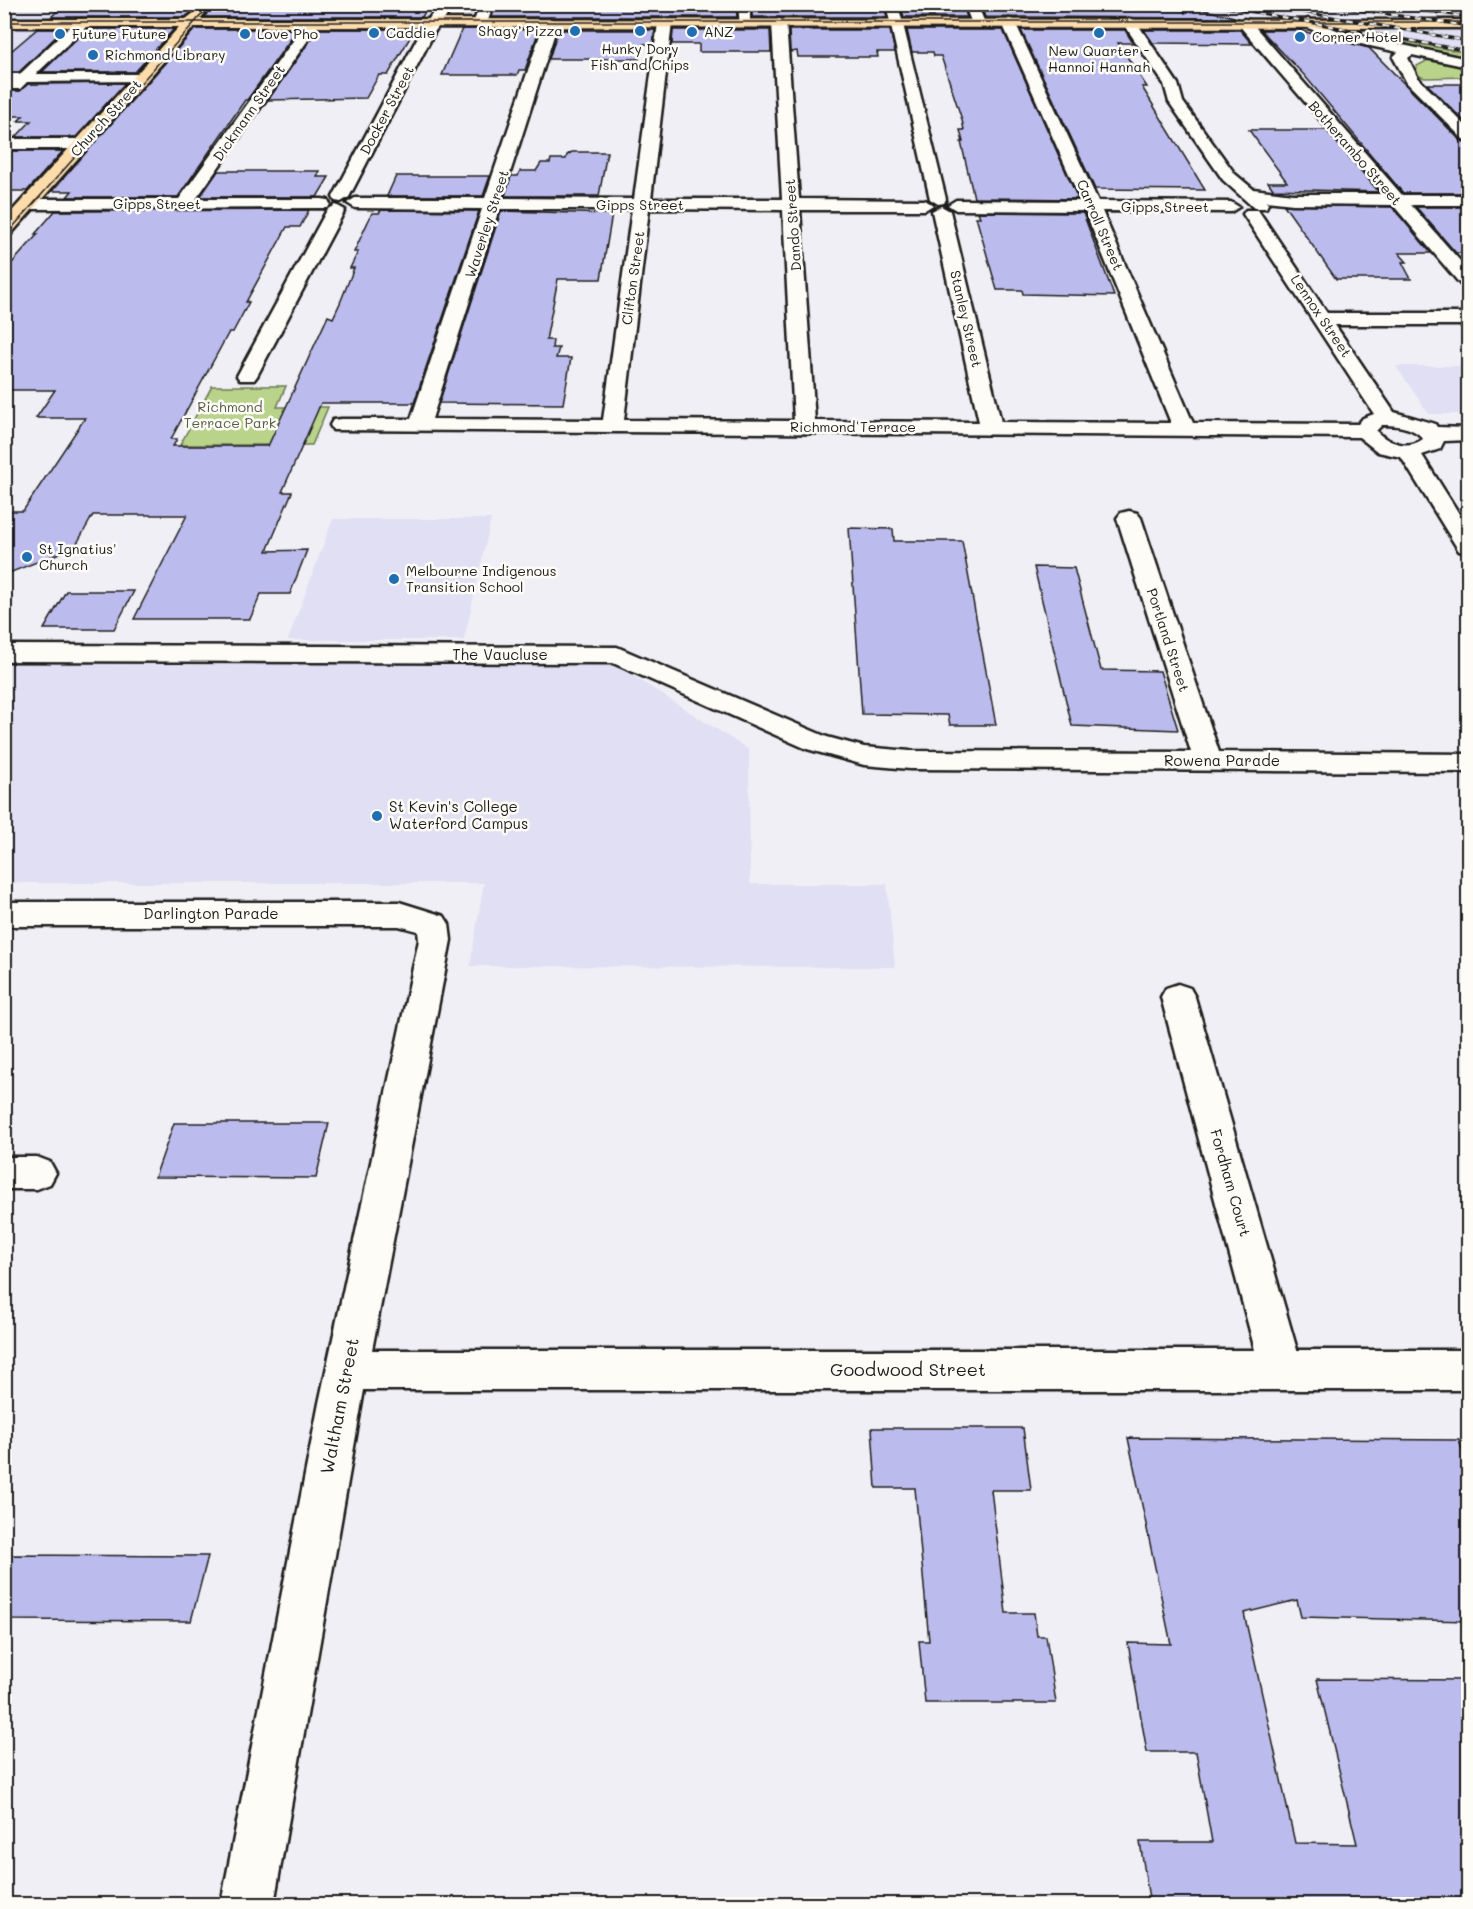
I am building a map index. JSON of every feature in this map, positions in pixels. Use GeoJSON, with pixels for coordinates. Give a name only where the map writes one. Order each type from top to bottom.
{"type":"FeatureCollection","features":[{"type":"Feature","properties":{"kind":"main road","name":"Church Street"},"geometry":{"type":"LineString","coordinates":[[4,231],[207,4]]}},
{"type":"Feature","properties":{"kind":"main road"},"geometry":{"type":"LineString","coordinates":[[4,23],[1468,24]]}},
{"type":"Feature","properties":{"kind":"street","name":"Docker Street"},"geometry":{"type":"LineString","coordinates":[[247,376],[433,23],[446,4]]}},
{"type":"Feature","properties":{"kind":"street"},"geometry":{"type":"LineString","coordinates":[[480,23],[488,4]]}},
{"type":"Feature","properties":{"kind":"street"},"geometry":{"type":"LineString","coordinates":[[744,4],[745,23]]}},
{"type":"Feature","properties":{"kind":"street","name":"Stanley Street"},"geometry":{"type":"LineString","coordinates":[[892,4],[991,427]]}},
{"type":"Feature","properties":{"kind":"street"},"geometry":{"type":"LineString","coordinates":[[970,4],[978,23]]}},
{"type":"Feature","properties":{"kind":"street"},"geometry":{"type":"LineString","coordinates":[[4,96],[82,23]]}},
{"type":"Feature","properties":{"kind":"street","name":"Dickmann Street"},"geometry":{"type":"LineString","coordinates":[[185,203],[313,23]]}},
{"type":"Feature","properties":{"kind":"street","name":"Waverley Street"},"geometry":{"type":"LineString","coordinates":[[420,424],[552,23]]}},
{"type":"Feature","properties":{"kind":"street","name":"Clifton Street"},"geometry":{"type":"LineString","coordinates":[[613,425],[665,23]]}},
{"type":"Feature","properties":{"kind":"street","name":"Dando Street"},"geometry":{"type":"LineString","coordinates":[[779,23],[805,426]]}},
{"type":"Feature","properties":{"kind":"street","name":"Carroll Street"},"geometry":{"type":"LineString","coordinates":[[1009,23],[1092,207],[1185,430]]}},
{"type":"Feature","properties":{"kind":"street","name":"Lennox Street"},"geometry":{"type":"LineString","coordinates":[[1130,23],[1171,84],[1176,102],[1229,177],[1256,204],[1323,319],[1388,418]]}},
{"type":"Feature","properties":{"kind":"street","name":"Botherambo Street"},"geometry":{"type":"LineString","coordinates":[[1244,23],[1395,200],[1468,281]]}},
{"type":"Feature","properties":{"kind":"street"},"geometry":{"type":"LineString","coordinates":[[1308,23],[1328,32],[1468,63]]}},
{"type":"Feature","properties":{"kind":"street"},"geometry":{"type":"LineString","coordinates":[[1409,51],[1400,57],[1412,80],[1468,136]]}},
{"type":"Feature","properties":{"kind":"street"},"geometry":{"type":"LineString","coordinates":[[4,78],[141,78]]}},
{"type":"Feature","properties":{"kind":"street"},"geometry":{"type":"LineString","coordinates":[[1412,80],[1435,80]]}},
{"type":"Feature","properties":{"kind":"street"},"geometry":{"type":"LineString","coordinates":[[4,144],[82,144]]}},
{"type":"Feature","properties":{"kind":"street","name":"Lennox Street"},"geometry":{"type":"LineString","coordinates":[[1229,177],[1232,205]]}},
{"type":"Feature","properties":{"kind":"street"},"geometry":{"type":"LineString","coordinates":[[1256,204],[1293,199],[1468,200]]}},
{"type":"Feature","properties":{"kind":"street","name":"Gipps Street"},"geometry":{"type":"LineString","coordinates":[[28,204],[1092,207],[1232,205],[1240,212],[1256,204]]}},
{"type":"Feature","properties":{"kind":"street"},"geometry":{"type":"LineString","coordinates":[[1323,319],[1468,319]]}},
{"type":"Feature","properties":{"kind":"street"},"geometry":{"type":"LineString","coordinates":[[1432,434],[1432,444],[1426,448],[1408,451],[1380,445],[1365,431],[1371,422],[1388,418],[1419,425],[1432,434],[1468,434]]}},
{"type":"Feature","properties":{"kind":"street","name":"Richmond Terrace"},"geometry":{"type":"LineString","coordinates":[[341,425],[991,427],[1365,431]]}},
{"type":"Feature","properties":{"kind":"street"},"geometry":{"type":"LineString","coordinates":[[1408,451],[1468,546]]}},
{"type":"Feature","properties":{"kind":"street","name":"Portland Street"},"geometry":{"type":"LineString","coordinates":[[1129,518],[1208,761]]}},
{"type":"Feature","properties":{"kind":"street","name":"The Vaucluse"},"geometry":{"type":"LineString","coordinates":[[4,653],[616,655],[817,743],[875,757],[910,760],[975,760]]}},
{"type":"Feature","properties":{"kind":"street","name":"Rowena Parade"},"geometry":{"type":"LineString","coordinates":[[975,760],[1468,764]]}},
{"type":"Feature","properties":{"kind":"street","name":"Darlington Parade"},"geometry":{"type":"LineString","coordinates":[[4,914],[399,914],[418,918]]}},
{"type":"Feature","properties":{"kind":"street","name":"Waltham Street"},"geometry":{"type":"LineString","coordinates":[[247,1905],[347,1371],[435,940],[433,924],[418,918]]}},
{"type":"Feature","properties":{"kind":"street","name":"Fordham Court"},"geometry":{"type":"LineString","coordinates":[[1179,997],[1281,1369]]}},
{"type":"Feature","properties":{"kind":"street","name":"Goodwood Street"},"geometry":{"type":"LineString","coordinates":[[347,1371],[1468,1370]]}},
{"type":"Feature","properties":{"kind":"shaded area"},"geometry":{"type":"Polygon","coordinates":[[[229,4],[1391,4],[1468,15],[233,18],[221,13],[229,4]]]}},
{"type":"Feature","properties":{"kind":"shaded area"},"geometry":{"type":"Polygon","coordinates":[[[4,5],[183,5],[172,17],[5,17],[4,5]]]}},
{"type":"Feature","properties":{"kind":"shaded area"},"geometry":{"type":"Polygon","coordinates":[[[4,29],[169,29],[106,86],[5,84],[4,29]]]}},
{"type":"Feature","properties":{"kind":"shaded area"},"geometry":{"type":"Polygon","coordinates":[[[1343,31],[1468,31],[1468,53],[1365,34],[1343,31]]]}},
{"type":"Feature","properties":{"kind":"shaded area"},"geometry":{"type":"Polygon","coordinates":[[[1396,366],[1468,366],[1468,414],[1429,414],[1396,366]]]}},
{"type":"Feature","properties":{"kind":"shaded area","name":"Melbourne Indigenous Transition School"},"geometry":{"type":"Polygon","coordinates":[[[333,519],[491,519],[464,640],[288,640],[333,519]]]}},
{"type":"Feature","properties":{"kind":"shaded area","name":"St Kevin's College Waterford Campus"},"geometry":{"type":"Polygon","coordinates":[[[5,662],[613,663],[749,750],[750,884],[887,884],[895,967],[470,966],[484,883],[5,883],[5,662]]]}},
{"type":"Feature","properties":{"kind":"green space"},"geometry":{"type":"Polygon","coordinates":[[[1365,34],[1468,53],[1468,59],[1365,34]]]}},
{"type":"Feature","properties":{"kind":"green space"},"geometry":{"type":"Polygon","coordinates":[[[1428,60],[1468,66],[1468,77],[1425,78],[1416,75],[1417,66],[1428,60]]]}},
{"type":"Feature","properties":{"kind":"green space","name":"Richmond Terrace Park"},"geometry":{"type":"Polygon","coordinates":[[[212,386],[286,386],[277,407],[328,407],[312,445],[180,445],[212,386]]]}},
{"type":"Feature","properties":{"kind":"building"},"geometry":{"type":"Polygon","coordinates":[[[65,4],[429,4],[422,17],[205,17],[207,13],[199,7],[185,17],[51,17],[65,4]]]}},
{"type":"Feature","properties":{"kind":"building"},"geometry":{"type":"Polygon","coordinates":[[[496,4],[736,4],[737,17],[492,17],[496,4]]]}},
{"type":"Feature","properties":{"kind":"building"},"geometry":{"type":"Polygon","coordinates":[[[752,4],[884,4],[887,17],[752,17],[752,4]]]}},
{"type":"Feature","properties":{"kind":"building"},"geometry":{"type":"Polygon","coordinates":[[[900,4],[962,4],[967,17],[904,17],[900,4]]]}},
{"type":"Feature","properties":{"kind":"building"},"geometry":{"type":"Polygon","coordinates":[[[980,4],[1179,4],[1185,13],[1196,8],[1239,18],[985,17],[980,4]]]}},
{"type":"Feature","properties":{"kind":"building"},"geometry":{"type":"Polygon","coordinates":[[[37,29],[64,29],[19,72],[4,72],[4,57],[37,29]]]}},
{"type":"Feature","properties":{"kind":"building"},"geometry":{"type":"Polygon","coordinates":[[[87,29],[174,29],[135,72],[42,72],[87,29]]]}},
{"type":"Feature","properties":{"kind":"building"},"geometry":{"type":"Polygon","coordinates":[[[195,29],[298,29],[245,100],[178,197],[67,197],[72,191],[52,191],[195,29]]]}},
{"type":"Feature","properties":{"kind":"building"},"geometry":{"type":"Polygon","coordinates":[[[318,29],[415,29],[388,75],[379,75],[366,98],[268,100],[318,29]]]}},
{"type":"Feature","properties":{"kind":"building"},"geometry":{"type":"Polygon","coordinates":[[[462,29],[539,30],[525,70],[519,70],[517,75],[442,75],[462,29]]]}},
{"type":"Feature","properties":{"kind":"building"},"geometry":{"type":"Polygon","coordinates":[[[558,30],[655,30],[653,44],[643,44],[639,59],[549,59],[558,30]]]}},
{"type":"Feature","properties":{"kind":"building"},"geometry":{"type":"Polygon","coordinates":[[[673,30],[770,30],[771,52],[699,52],[699,44],[672,44],[673,30]]]}},
{"type":"Feature","properties":{"kind":"building"},"geometry":{"type":"Polygon","coordinates":[[[789,30],[890,30],[895,52],[877,52],[878,57],[798,57],[797,51],[790,52],[789,30]]]}},
{"type":"Feature","properties":{"kind":"building"},"geometry":{"type":"Polygon","coordinates":[[[907,30],[1003,30],[1078,199],[974,198],[961,142],[963,142],[960,130],[964,130],[962,120],[941,56],[934,56],[933,52],[912,52],[907,30]]]}},
{"type":"Feature","properties":{"kind":"building"},"geometry":{"type":"Polygon","coordinates":[[[1021,30],[1125,30],[1133,43],[1118,43],[1147,87],[1142,87],[1205,190],[1095,189],[1021,30]]]}},
{"type":"Feature","properties":{"kind":"building"},"geometry":{"type":"Polygon","coordinates":[[[1144,30],[1240,30],[1252,44],[1153,43],[1144,30]]]}},
{"type":"Feature","properties":{"kind":"building"},"geometry":{"type":"Polygon","coordinates":[[[1261,30],[1298,30],[1369,48],[1461,141],[1468,143],[1468,193],[1403,193],[1304,75],[1261,30]]]}},
{"type":"Feature","properties":{"kind":"building"},"geometry":{"type":"Polygon","coordinates":[[[125,83],[76,137],[16,137],[31,121],[18,121],[23,116],[4,116],[4,84],[10,91],[20,91],[28,84],[125,83]]]}},
{"type":"Feature","properties":{"kind":"building"},"geometry":{"type":"Polygon","coordinates":[[[1427,84],[1468,84],[1468,125],[1427,84]]]}},
{"type":"Feature","properties":{"kind":"building"},"geometry":{"type":"Polygon","coordinates":[[[1249,130],[1326,130],[1379,192],[1273,189],[1268,182],[1287,182],[1249,130]]]}},
{"type":"Feature","properties":{"kind":"building"},"geometry":{"type":"Polygon","coordinates":[[[4,151],[63,151],[27,191],[4,191],[4,151]]]}},
{"type":"Feature","properties":{"kind":"building"},"geometry":{"type":"Polygon","coordinates":[[[572,152],[607,152],[599,196],[505,196],[511,176],[518,176],[520,171],[536,171],[541,163],[550,163],[551,159],[566,159],[567,155],[572,152]]]}},
{"type":"Feature","properties":{"kind":"building"},"geometry":{"type":"Polygon","coordinates":[[[218,171],[320,171],[317,177],[329,177],[317,197],[200,197],[218,171]]]}},
{"type":"Feature","properties":{"kind":"building"},"geometry":{"type":"Polygon","coordinates":[[[396,176],[490,176],[483,196],[387,196],[396,176]]]}},
{"type":"Feature","properties":{"kind":"building"},"geometry":{"type":"Polygon","coordinates":[[[1284,205],[1392,207],[1431,253],[1399,253],[1407,262],[1402,262],[1411,279],[1336,279],[1284,205]]]}},
{"type":"Feature","properties":{"kind":"building"},"geometry":{"type":"Polygon","coordinates":[[[1416,207],[1468,207],[1468,253],[1456,253],[1416,207]]]}},
{"type":"Feature","properties":{"kind":"building"},"geometry":{"type":"Polygon","coordinates":[[[309,210],[300,227],[287,227],[246,302],[249,302],[233,332],[229,332],[171,439],[177,439],[173,446],[268,446],[328,316],[333,318],[340,303],[354,268],[350,268],[358,252],[354,252],[372,213],[379,213],[381,210],[479,211],[414,403],[321,403],[282,492],[292,492],[267,551],[307,550],[290,594],[261,594],[250,619],[134,619],[187,515],[93,515],[75,547],[4,575],[4,511],[23,511],[85,418],[36,418],[55,390],[4,390],[4,272],[38,234],[35,234],[55,211],[309,210]]]}},
{"type":"Feature","properties":{"kind":"building"},"geometry":{"type":"Polygon","coordinates":[[[501,211],[612,214],[601,279],[558,279],[546,340],[553,340],[552,348],[559,348],[556,358],[571,358],[563,404],[439,403],[501,211]]]}},
{"type":"Feature","properties":{"kind":"building"},"geometry":{"type":"Polygon","coordinates":[[[978,212],[1083,213],[1114,296],[1023,294],[1022,290],[997,290],[976,217],[980,217],[978,212]]]}},
{"type":"Feature","properties":{"kind":"building"},"geometry":{"type":"Polygon","coordinates":[[[849,528],[893,529],[894,541],[962,541],[996,725],[950,725],[948,715],[862,714],[849,528]]]}},
{"type":"Feature","properties":{"kind":"building"},"geometry":{"type":"Polygon","coordinates":[[[1034,567],[1074,568],[1101,670],[1160,671],[1178,730],[1072,726],[1034,567]]]}},
{"type":"Feature","properties":{"kind":"building"},"geometry":{"type":"Polygon","coordinates":[[[66,591],[134,591],[114,629],[44,629],[66,591]]]}},
{"type":"Feature","properties":{"kind":"building"},"geometry":{"type":"Polygon","coordinates":[[[174,1123],[329,1123],[316,1178],[155,1177],[174,1123]]]}},
{"type":"Feature","properties":{"kind":"building"},"geometry":{"type":"Polygon","coordinates":[[[872,1428],[1023,1428],[1031,1490],[991,1490],[1006,1613],[1034,1613],[1037,1636],[1046,1636],[1056,1703],[925,1703],[919,1641],[929,1641],[915,1488],[876,1488],[872,1428]]]}},
{"type":"Feature","properties":{"kind":"building"},"geometry":{"type":"Polygon","coordinates":[[[1128,1438],[1459,1440],[1468,1468],[1468,1621],[1301,1617],[1297,1600],[1244,1613],[1295,1843],[1357,1844],[1317,1679],[1468,1680],[1468,1905],[1150,1905],[1140,1842],[1212,1842],[1196,1752],[1147,1752],[1128,1643],[1171,1644],[1128,1438]]]}},
{"type":"Feature","properties":{"kind":"building"},"geometry":{"type":"Polygon","coordinates":[[[4,1555],[208,1556],[191,1621],[4,1620],[4,1555]]]}},
{"type":"Feature","properties":{"kind":"tunnel"},"geometry":{"type":"LineString","coordinates":[[1419,4],[1468,6]]}},
{"type":"Feature","properties":{"kind":"tram line"},"geometry":{"type":"LineString","coordinates":[[195,22],[211,4]]}},
{"type":"Feature","properties":{"kind":"tram line"},"geometry":{"type":"LineString","coordinates":[[4,22],[195,22]]}},
{"type":"Feature","properties":{"kind":"tram line"},"geometry":{"type":"LineString","coordinates":[[4,237],[195,22]]}},
{"type":"Feature","properties":{"kind":"tram line"},"geometry":{"type":"LineString","coordinates":[[195,22],[1468,22]]}},
{"type":"Feature","properties":{"kind":"railway"},"geometry":{"type":"LineString","coordinates":[[1210,4],[1468,51]]}},
{"type":"Feature","properties":{"kind":"railway"},"geometry":{"type":"LineString","coordinates":[[1320,4],[1468,26]]}},
{"type":"Feature","properties":{"kind":"railway"},"geometry":{"type":"LineString","coordinates":[[1382,5],[1468,17]]}},
{"type":"Feature","properties":{"kind":"railway"},"geometry":{"type":"LineString","coordinates":[[1276,7],[1468,41]]}},
{"type":"Feature","properties":{"kind":"place","name":"Shagy' Pizza"},"geometry":{"type":"Point","coordinates":[575,31]}},
{"type":"Feature","properties":{"kind":"place","name":"Hunky Dory Fish and Chips"},"geometry":{"type":"Point","coordinates":[640,31]}},
{"type":"Feature","properties":{"kind":"place","name":"ANZ"},"geometry":{"type":"Point","coordinates":[692,32]}},
{"type":"Feature","properties":{"kind":"place","name":"Caddie"},"geometry":{"type":"Point","coordinates":[374,33]}},
{"type":"Feature","properties":{"kind":"place","name":"New Quarter - Hannoi Hannah"},"geometry":{"type":"Point","coordinates":[1099,33]}},
{"type":"Feature","properties":{"kind":"place","name":"Future Future"},"geometry":{"type":"Point","coordinates":[60,34]}},
{"type":"Feature","properties":{"kind":"place","name":"Love Pho"},"geometry":{"type":"Point","coordinates":[245,34]}},
{"type":"Feature","properties":{"kind":"place","name":"Corner Hotel"},"geometry":{"type":"Point","coordinates":[1300,37]}},
{"type":"Feature","properties":{"kind":"place","name":"Richmond Library"},"geometry":{"type":"Point","coordinates":[93,55]}},
{"type":"Feature","properties":{"kind":"place","name":"St Ignatius' Church"},"geometry":{"type":"Point","coordinates":[27,557]}},
{"type":"Feature","properties":{"kind":"place","name":"Melbourne Indigenous Transition School"},"geometry":{"type":"Point","coordinates":[394,579]}},
{"type":"Feature","properties":{"kind":"place","name":"St Kevin's College Waterford Campus"},"geometry":{"type":"Point","coordinates":[377,816]}}]}
